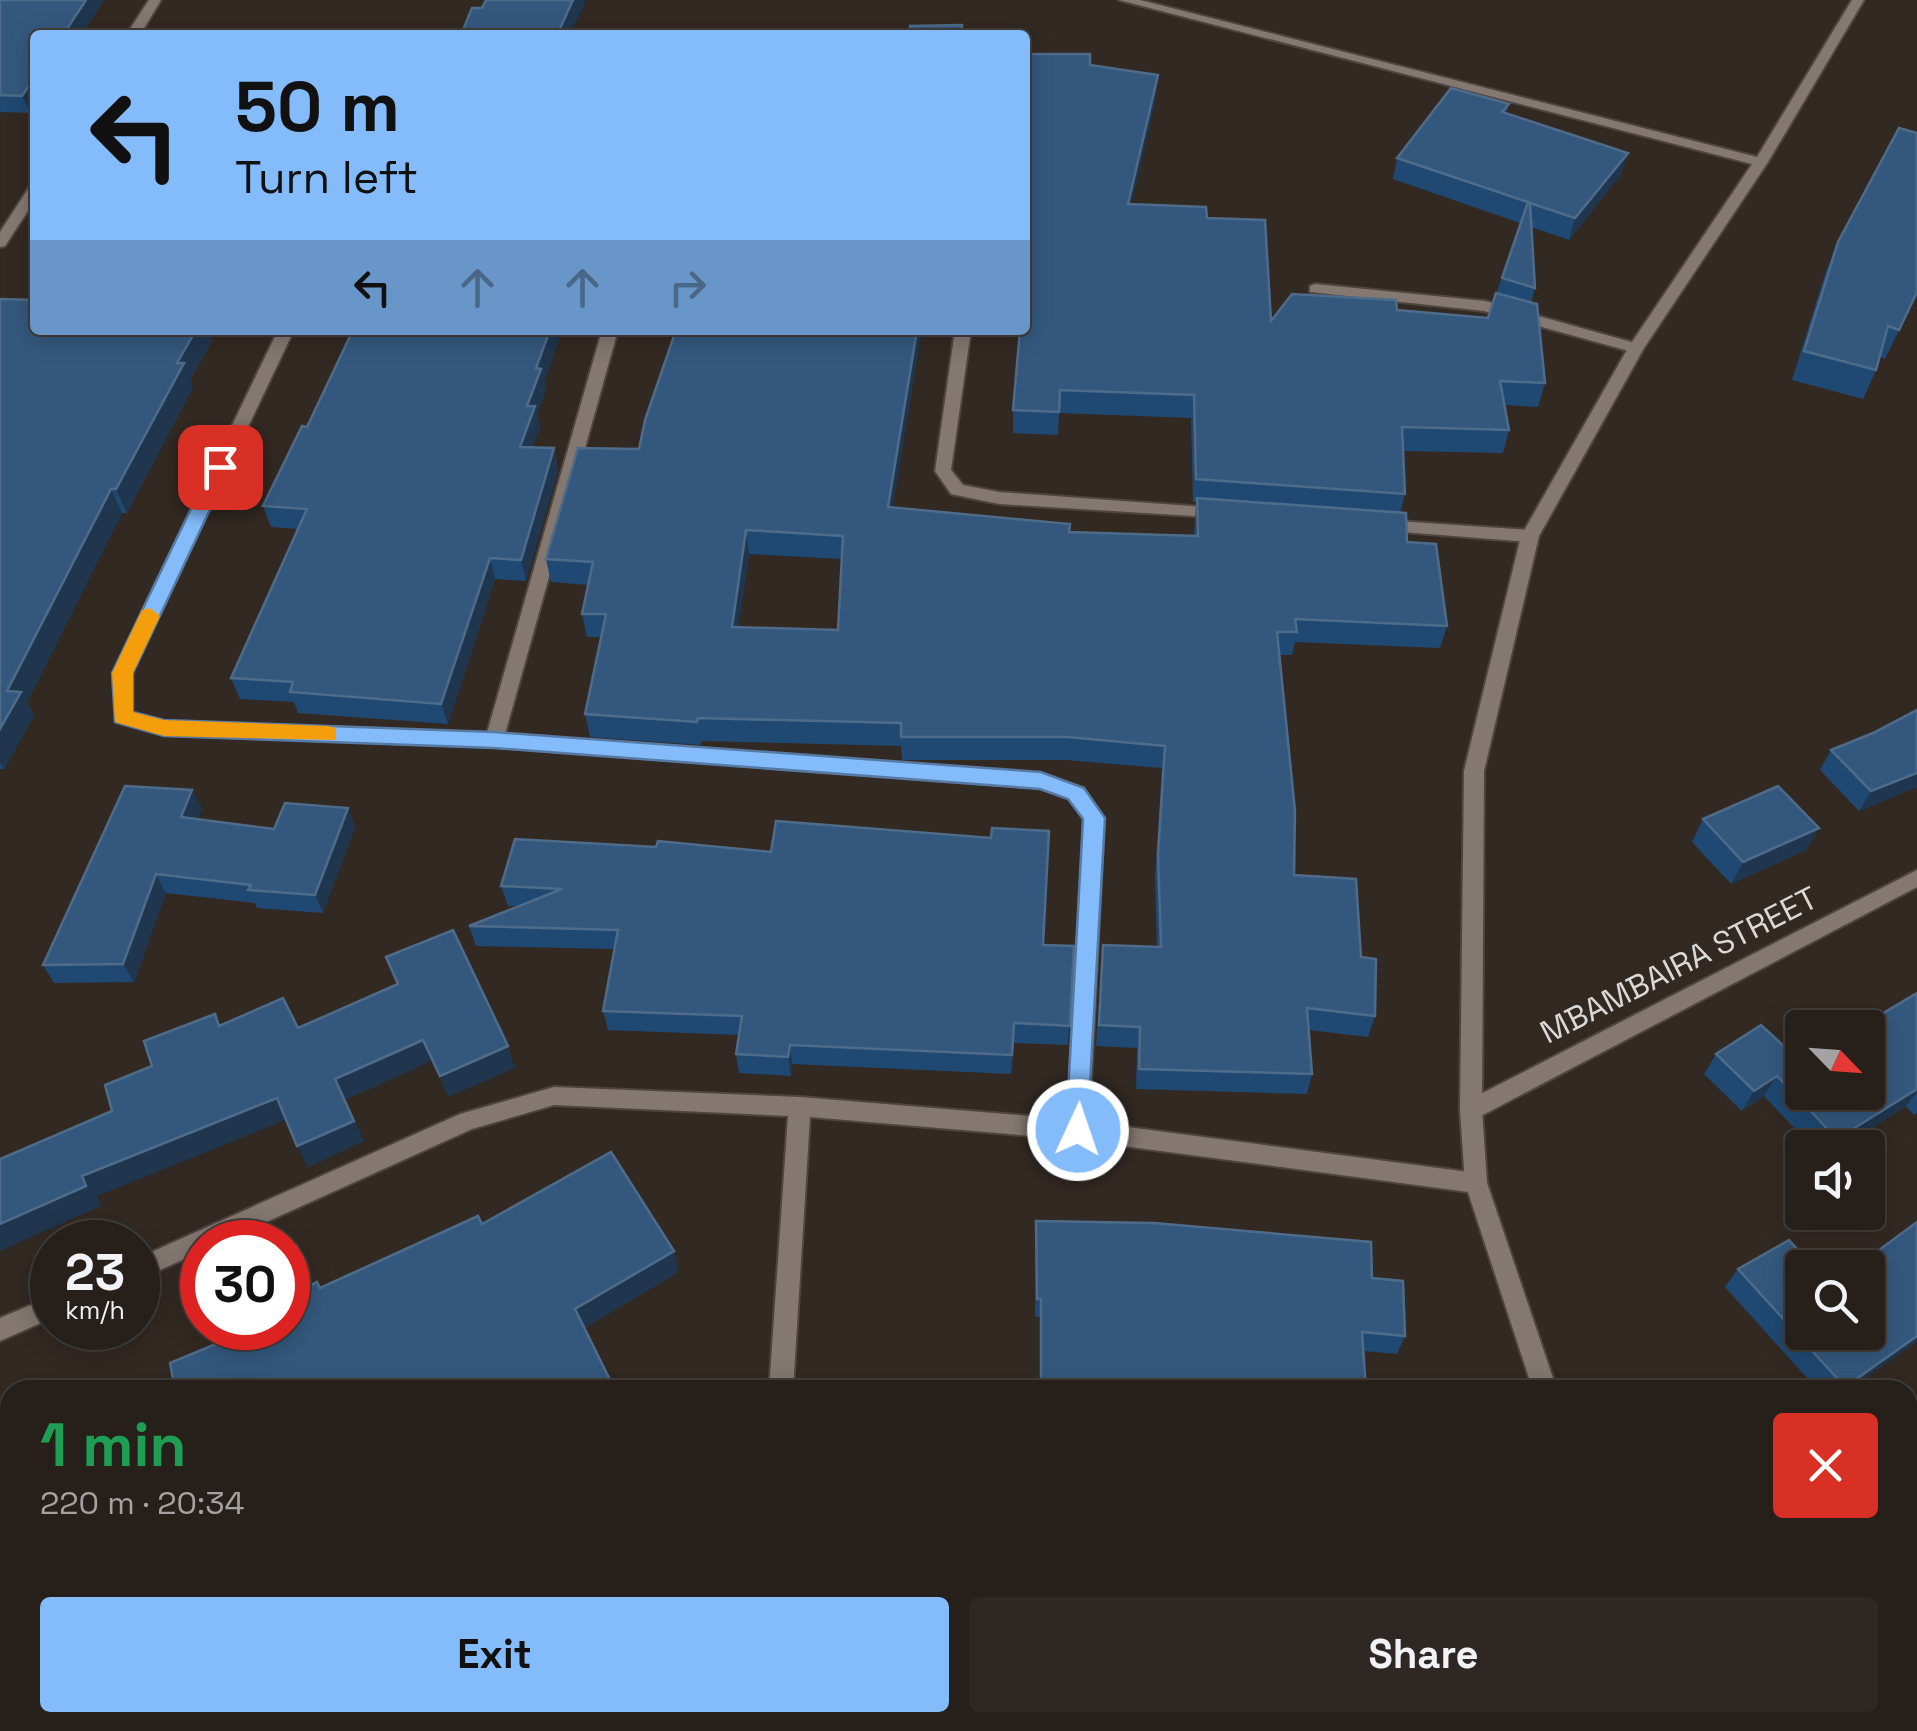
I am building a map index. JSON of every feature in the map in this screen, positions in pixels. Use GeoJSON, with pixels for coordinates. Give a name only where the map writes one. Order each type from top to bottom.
{"type":"FeatureCollection","features":[{"type":"Feature","properties":{"kind":"street"},"geometry":{"type":"LineString","coordinates":[[136,30],[155,0]]}},
{"type":"Feature","properties":{"kind":"street"},"geometry":{"type":"LineString","coordinates":[[1126,0],[1761,162]]}},
{"type":"Feature","properties":{"kind":"street"},"geometry":{"type":"LineString","coordinates":[[1543,1380],[1476,1182],[1470,1110],[1474,771],[1530,536],[1636,348],[1761,162],[1858,0]]}},
{"type":"Feature","properties":{"kind":"street"},"geometry":{"type":"LineString","coordinates":[[0,243],[30,197]]}},
{"type":"Feature","properties":{"kind":"street"},"geometry":{"type":"LineString","coordinates":[[1314,289],[1485,306],[1636,348]]}},
{"type":"Feature","properties":{"kind":"street"},"geometry":{"type":"LineString","coordinates":[[284,335],[122,673],[122,717],[164,728],[494,740],[1041,780],[1076,794],[1094,818],[1078,1130]]}},
{"type":"Feature","properties":{"kind":"street"},"geometry":{"type":"LineString","coordinates":[[494,740],[609,335]]}},
{"type":"Feature","properties":{"kind":"street"},"geometry":{"type":"LineString","coordinates":[[963,335],[943,472],[957,490],[999,498],[1235,515]]}},
{"type":"Feature","properties":{"kind":"street"},"geometry":{"type":"LineString","coordinates":[[1373,525],[1530,536]]}},
{"type":"Feature","properties":{"kind":"street","name":"MBAMBAIRA STREET"},"geometry":{"type":"LineString","coordinates":[[1470,1110],[1917,878]]}},
{"type":"Feature","properties":{"kind":"street"},"geometry":{"type":"LineString","coordinates":[[160,1259],[468,1120],[554,1096],[800,1107],[1078,1130],[1476,1182]]}},
{"type":"Feature","properties":{"kind":"street"},"geometry":{"type":"LineString","coordinates":[[782,1380],[800,1107]]}},
{"type":"Feature","properties":{"kind":"street"},"geometry":{"type":"LineString","coordinates":[[0,1330],[30,1317]]}},
{"type":"Feature","properties":{"kind":"building"},"geometry":{"type":"Polygon","coordinates":[[[0,0],[86,0],[66,30],[30,30],[30,84],[22,96],[0,95],[0,0]]]}},
{"type":"Feature","properties":{"kind":"building"},"geometry":{"type":"Polygon","coordinates":[[[486,0],[573,0],[559,30],[463,30],[472,8],[482,8],[486,0]]]}},
{"type":"Feature","properties":{"kind":"building"},"geometry":{"type":"Polygon","coordinates":[[[962,25],[962,30],[910,30],[910,26],[962,25]]]}},
{"type":"Feature","properties":{"kind":"building"},"geometry":{"type":"Polygon","coordinates":[[[1030,54],[1090,54],[1090,65],[1158,75],[1128,204],[1206,207],[1207,218],[1265,220],[1271,321],[1292,294],[1396,300],[1397,310],[1488,318],[1496,293],[1537,304],[1545,383],[1500,381],[1509,430],[1402,427],[1405,494],[1196,479],[1194,395],[1060,390],[1059,412],[1013,410],[1020,335],[1030,335],[1030,54]]]}},
{"type":"Feature","properties":{"kind":"building"},"geometry":{"type":"Polygon","coordinates":[[[1451,88],[1509,104],[1502,112],[1628,153],[1575,218],[1530,203],[1535,288],[1502,278],[1528,202],[1397,158],[1451,88]]]}},
{"type":"Feature","properties":{"kind":"building"},"geometry":{"type":"Polygon","coordinates":[[[1899,128],[1917,133],[1917,292],[1899,330],[1888,326],[1876,370],[1804,351],[1838,242],[1899,128]]]}},
{"type":"Feature","properties":{"kind":"building"},"geometry":{"type":"Polygon","coordinates":[[[0,299],[30,300],[30,335],[193,335],[177,363],[184,363],[116,489],[111,489],[7,691],[21,692],[0,729],[0,299]]]}},
{"type":"Feature","properties":{"kind":"building"},"geometry":{"type":"Polygon","coordinates":[[[351,335],[548,335],[527,406],[535,406],[520,447],[554,448],[521,560],[490,558],[441,704],[290,692],[293,682],[231,678],[307,509],[263,506],[302,426],[307,427],[351,335]]]}},
{"type":"Feature","properties":{"kind":"building"},"geometry":{"type":"Polygon","coordinates":[[[674,335],[916,335],[888,507],[1070,524],[1069,532],[1198,536],[1197,498],[1406,513],[1407,542],[1436,544],[1447,626],[1295,619],[1297,632],[1277,632],[1295,811],[1294,875],[1356,879],[1361,957],[1376,959],[1375,1016],[1307,1008],[1312,1074],[1139,1069],[1140,1027],[1099,1025],[1103,945],[1161,947],[1158,854],[1165,746],[1067,737],[901,737],[901,723],[698,718],[697,722],[585,714],[606,614],[582,614],[593,562],[546,559],[578,448],[639,449],[674,335]],[[746,530],[732,627],[838,630],[843,536],[746,530]]]}},
{"type":"Feature","properties":{"kind":"building"},"geometry":{"type":"Polygon","coordinates":[[[1917,710],[1917,773],[1871,791],[1831,750],[1873,733],[1917,710]]]}},
{"type":"Feature","properties":{"kind":"building"},"geometry":{"type":"Polygon","coordinates":[[[125,786],[192,790],[181,817],[274,829],[285,803],[348,808],[315,895],[248,890],[251,885],[156,874],[123,964],[43,965],[125,786]]]}},
{"type":"Feature","properties":{"kind":"building"},"geometry":{"type":"Polygon","coordinates":[[[1778,786],[1819,828],[1743,862],[1703,819],[1778,786]]]}},
{"type":"Feature","properties":{"kind":"building"},"geometry":{"type":"Polygon","coordinates":[[[776,821],[991,838],[992,828],[1049,831],[1043,945],[1074,946],[1070,1026],[1014,1023],[1012,1055],[790,1045],[788,1057],[736,1054],[742,1016],[603,1011],[618,930],[469,926],[562,889],[501,886],[515,839],[656,847],[658,841],[771,852],[776,821]]]}},
{"type":"Feature","properties":{"kind":"building"},"geometry":{"type":"Polygon","coordinates":[[[453,930],[508,1046],[440,1076],[423,1040],[335,1079],[354,1121],[297,1146],[277,1098],[82,1176],[86,1186],[0,1224],[0,1159],[112,1111],[105,1085],[152,1066],[144,1041],[215,1014],[219,1026],[283,998],[298,1028],[398,984],[386,957],[453,930]]]}},
{"type":"Feature","properties":{"kind":"building"},"geometry":{"type":"Polygon","coordinates":[[[1917,993],[1917,1089],[1885,1109],[1885,1012],[1917,993]]]}},
{"type":"Feature","properties":{"kind":"building"},"geometry":{"type":"Polygon","coordinates":[[[1761,1025],[1785,1047],[1785,1084],[1777,1076],[1754,1091],[1716,1054],[1761,1025]]]}},
{"type":"Feature","properties":{"kind":"building"},"geometry":{"type":"Polygon","coordinates":[[[1809,1110],[1883,1110],[1851,1130],[1828,1130],[1809,1110]]]}},
{"type":"Feature","properties":{"kind":"building"},"geometry":{"type":"Polygon","coordinates":[[[611,1152],[674,1251],[575,1309],[610,1380],[173,1380],[170,1363],[201,1350],[310,1350],[310,1285],[317,1282],[320,1288],[478,1216],[482,1224],[611,1152]]]}},
{"type":"Feature","properties":{"kind":"building"},"geometry":{"type":"Polygon","coordinates":[[[1036,1221],[1154,1223],[1371,1242],[1372,1278],[1403,1281],[1405,1336],[1362,1332],[1365,1380],[1041,1380],[1041,1299],[1037,1299],[1036,1221]]]}},
{"type":"Feature","properties":{"kind":"building"},"geometry":{"type":"Polygon","coordinates":[[[1917,1222],[1917,1336],[1855,1380],[1839,1380],[1811,1350],[1885,1350],[1885,1250],[1879,1250],[1917,1222]]]}},
{"type":"Feature","properties":{"kind":"building"},"geometry":{"type":"Polygon","coordinates":[[[1789,1240],[1798,1250],[1785,1250],[1785,1321],[1738,1269],[1789,1240]]]}},
{"type":"Feature","properties":{"kind":"slow traffic"},"geometry":{"type":"LineString","coordinates":[[150,616],[122,673],[122,717],[164,728],[328,734]]}},
{"type":"Feature","properties":{"kind":"route"},"geometry":{"type":"LineString","coordinates":[[220,467],[122,673],[122,717],[164,728],[494,740],[1041,780],[1076,794],[1094,818],[1078,1130]]}}]}
